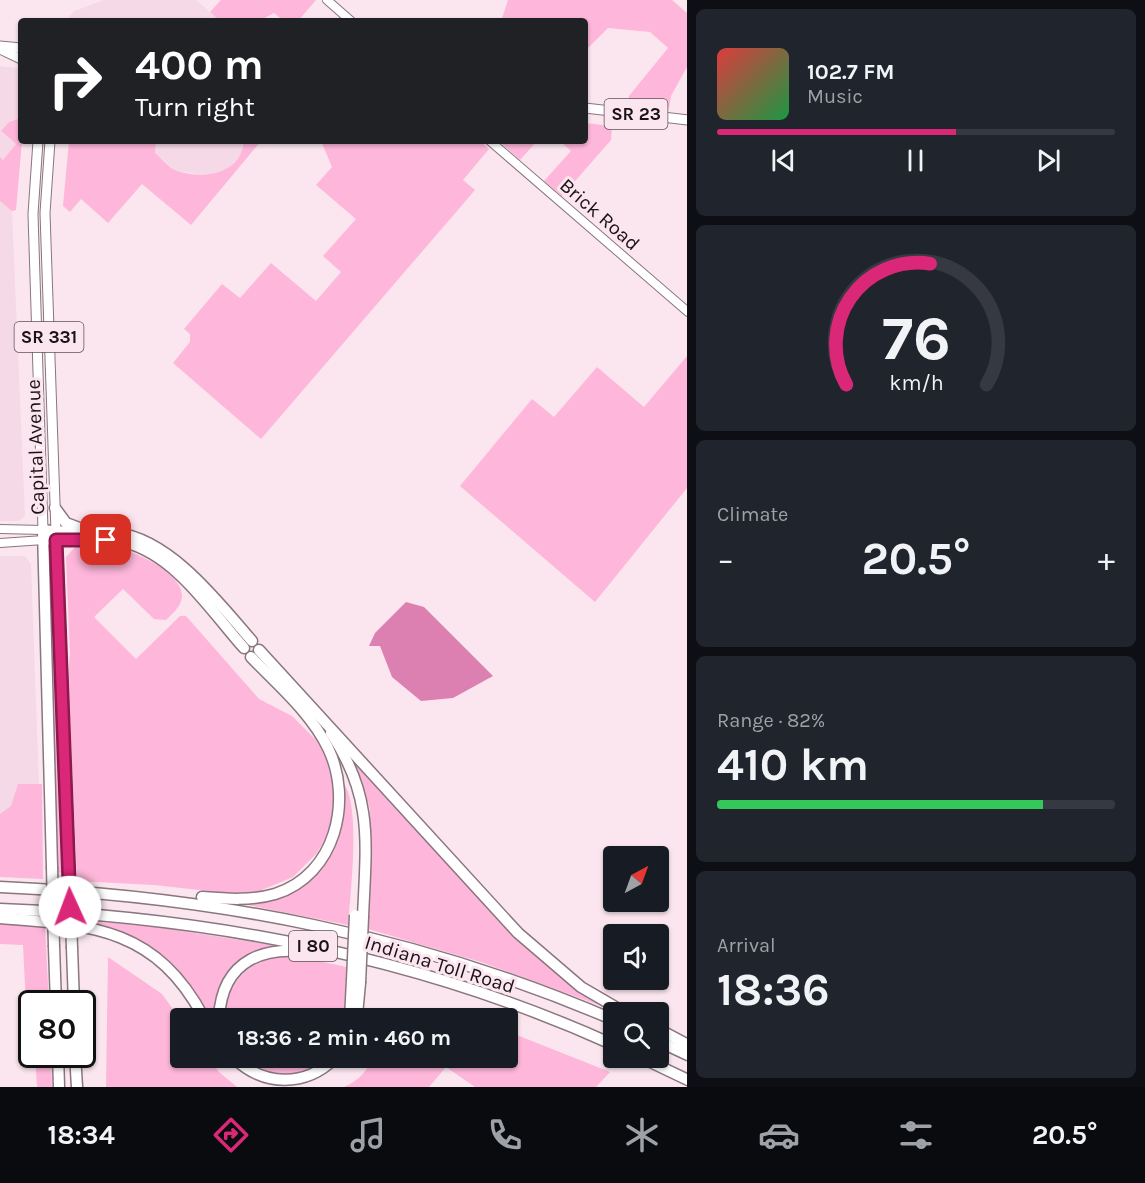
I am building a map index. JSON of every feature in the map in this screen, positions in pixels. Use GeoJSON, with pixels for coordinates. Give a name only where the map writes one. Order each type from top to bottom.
{"type":"FeatureCollection","features":[{"type":"Feature","properties":{"kind":"highway"},"geometry":{"type":"LineString","coordinates":[[54,508],[66,523],[97,532],[127,535],[161,550],[182,567],[336,751],[345,770],[358,812],[360,861],[356,1008]]}},
{"type":"Feature","properties":{"kind":"highway"},"geometry":{"type":"LineString","coordinates":[[56,536],[97,532]]}},
{"type":"Feature","properties":{"kind":"highway"},"geometry":{"type":"LineString","coordinates":[[43,535],[116,541],[149,552],[177,572],[317,713],[538,953],[581,987],[607,1002]]}},
{"type":"Feature","properties":{"kind":"highway","name":"Capital Avenue"},"geometry":{"type":"LineString","coordinates":[[43,535],[56,990]]}},
{"type":"Feature","properties":{"kind":"highway","name":"Capital Avenue"},"geometry":{"type":"LineString","coordinates":[[56,536],[74,990]]}},
{"type":"Feature","properties":{"kind":"highway"},"geometry":{"type":"LineString","coordinates":[[317,713],[346,756],[361,792],[366,836],[359,916]]}},
{"type":"Feature","properties":{"kind":"highway"},"geometry":{"type":"LineString","coordinates":[[108,893],[143,891],[234,900],[278,893],[295,884],[325,853],[340,815],[341,794],[337,770],[315,726]]}},
{"type":"Feature","properties":{"kind":"highway","name":"Indiana Toll Road"},"geometry":{"type":"LineString","coordinates":[[0,887],[108,893],[225,907],[349,932],[475,968],[603,1016]]}},
{"type":"Feature","properties":{"kind":"highway","name":"Indiana Toll Road"},"geometry":{"type":"LineString","coordinates":[[0,909],[106,914],[250,933],[423,974],[535,1012],[603,1040]]}},
{"type":"Feature","properties":{"kind":"highway"},"geometry":{"type":"LineString","coordinates":[[0,918],[97,928],[127,939],[150,953],[171,970],[198,1008]]}},
{"type":"Feature","properties":{"kind":"highway"},"geometry":{"type":"LineString","coordinates":[[220,1008],[226,986],[238,969],[255,956],[273,951],[295,950],[423,974]]}},
{"type":"Feature","properties":{"kind":"highway"},"geometry":{"type":"LineString","coordinates":[[352,1008],[356,982]]}},
{"type":"Feature","properties":{"kind":"highway"},"geometry":{"type":"LineString","coordinates":[[669,1035],[687,1045]]}},
{"type":"Feature","properties":{"kind":"highway"},"geometry":{"type":"LineString","coordinates":[[669,1046],[687,1055]]}},
{"type":"Feature","properties":{"kind":"highway"},"geometry":{"type":"LineString","coordinates":[[58,1068],[59,1087]]}},
{"type":"Feature","properties":{"kind":"highway"},"geometry":{"type":"LineString","coordinates":[[75,1068],[76,1087]]}},
{"type":"Feature","properties":{"kind":"highway"},"geometry":{"type":"LineString","coordinates":[[235,1068],[254,1082],[273,1087]]}},
{"type":"Feature","properties":{"kind":"highway"},"geometry":{"type":"LineString","coordinates":[[245,1068],[260,1077],[285,1081],[315,1075],[323,1068]]}},
{"type":"Feature","properties":{"kind":"highway"},"geometry":{"type":"LineString","coordinates":[[297,1087],[325,1075],[332,1068]]}},
{"type":"Feature","properties":{"kind":"highway"},"geometry":{"type":"LineString","coordinates":[[662,1068],[687,1080]]}},
{"type":"Feature","properties":{"kind":"main road"},"geometry":{"type":"LineString","coordinates":[[0,48],[18,48]]}},
{"type":"Feature","properties":{"kind":"main road"},"geometry":{"type":"LineString","coordinates":[[0,48],[18,57]]}},
{"type":"Feature","properties":{"kind":"main road","name":"SR 23"},"geometry":{"type":"LineString","coordinates":[[588,108],[687,120]]}},
{"type":"Feature","properties":{"kind":"main road","name":"Capital Avenue"},"geometry":{"type":"LineString","coordinates":[[38,144],[33,214],[43,535]]}},
{"type":"Feature","properties":{"kind":"main road","name":"Capital Avenue"},"geometry":{"type":"LineString","coordinates":[[50,144],[45,213],[56,536]]}},
{"type":"Feature","properties":{"kind":"street"},"geometry":{"type":"LineString","coordinates":[[327,0],[348,18]]}},
{"type":"Feature","properties":{"kind":"street","name":"Brick Road"},"geometry":{"type":"LineString","coordinates":[[493,144],[687,312]]}},
{"type":"Feature","properties":{"kind":"street"},"geometry":{"type":"LineString","coordinates":[[0,529],[43,535]]}},
{"type":"Feature","properties":{"kind":"street"},"geometry":{"type":"LineString","coordinates":[[0,543],[43,535]]}},
{"type":"Feature","properties":{"kind":"shaded area"},"geometry":{"type":"Polygon","coordinates":[[[104,0],[196,0],[217,18],[68,18],[74,11],[104,0]]]}},
{"type":"Feature","properties":{"kind":"shaded area"},"geometry":{"type":"Polygon","coordinates":[[[221,0],[316,0],[301,18],[280,18],[274,13],[265,18],[217,18],[210,12],[221,0]]]}},
{"type":"Feature","properties":{"kind":"shaded area"},"geometry":{"type":"Polygon","coordinates":[[[508,0],[672,0],[687,13],[687,67],[671,96],[669,108],[627,105],[629,96],[668,48],[650,32],[608,28],[588,48],[588,18],[502,18],[508,0]]]}},
{"type":"Feature","properties":{"kind":"shaded area"},"geometry":{"type":"Polygon","coordinates":[[[0,66],[18,69],[18,119],[9,122],[1,132],[16,144],[3,160],[0,157],[0,66]]]}},
{"type":"Feature","properties":{"kind":"shaded area"},"geometry":{"type":"Polygon","coordinates":[[[18,119],[18,144],[22,144],[16,210],[12,211],[0,201],[0,157],[3,160],[16,144],[1,131],[9,122],[18,119]]]}},
{"type":"Feature","properties":{"kind":"shaded area"},"geometry":{"type":"Polygon","coordinates":[[[588,123],[612,126],[611,140],[562,196],[544,181],[571,151],[563,144],[588,144],[588,123]]]}},
{"type":"Feature","properties":{"kind":"shaded area"},"geometry":{"type":"Polygon","coordinates":[[[69,144],[156,144],[155,153],[168,165],[177,171],[198,175],[220,172],[236,161],[243,144],[258,144],[191,225],[142,184],[108,223],[81,199],[70,212],[63,206],[69,144]]]}},
{"type":"Feature","properties":{"kind":"shaded area"},"geometry":{"type":"Polygon","coordinates":[[[156,144],[244,144],[243,151],[228,170],[214,176],[176,171],[155,153],[156,144]]]}},
{"type":"Feature","properties":{"kind":"shaded area"},"geometry":{"type":"Polygon","coordinates":[[[322,144],[483,144],[489,149],[463,180],[475,190],[261,439],[173,363],[190,342],[190,334],[184,329],[222,284],[240,298],[271,263],[316,301],[341,272],[323,256],[356,219],[316,185],[332,167],[322,144]]]}},
{"type":"Feature","properties":{"kind":"shaded area"},"geometry":{"type":"Polygon","coordinates":[[[502,144],[534,144],[520,160],[502,144]]]}},
{"type":"Feature","properties":{"kind":"shaded area"},"geometry":{"type":"Polygon","coordinates":[[[0,201],[12,211],[25,516],[18,521],[0,521],[0,201]]]}},
{"type":"Feature","properties":{"kind":"shaded area"},"geometry":{"type":"Polygon","coordinates":[[[687,356],[687,488],[595,602],[460,486],[532,399],[554,417],[597,367],[644,407],[687,356]]]}},
{"type":"Feature","properties":{"kind":"shaded area"},"geometry":{"type":"Polygon","coordinates":[[[94,546],[122,549],[156,564],[175,579],[180,588],[182,597],[180,604],[166,620],[154,619],[123,589],[94,617],[136,659],[180,616],[186,616],[259,699],[292,716],[316,740],[325,755],[334,789],[331,823],[317,853],[293,877],[257,892],[226,893],[154,885],[77,881],[68,678],[70,653],[66,557],[75,547],[94,546]]]}},
{"type":"Feature","properties":{"kind":"shaded area"},"geometry":{"type":"Polygon","coordinates":[[[0,556],[25,556],[31,564],[39,784],[16,814],[0,857],[0,556]]]}},
{"type":"Feature","properties":{"kind":"shaded area"},"geometry":{"type":"Polygon","coordinates":[[[406,602],[424,607],[493,676],[453,698],[421,701],[392,677],[380,646],[369,646],[375,633],[406,602]]]}},
{"type":"Feature","properties":{"kind":"shaded area"},"geometry":{"type":"Polygon","coordinates":[[[51,664],[56,664],[63,873],[57,872],[51,664]]]}},
{"type":"Feature","properties":{"kind":"shaded area"},"geometry":{"type":"Polygon","coordinates":[[[352,756],[511,929],[605,1002],[603,1002],[603,1007],[481,962],[368,929],[370,809],[352,756]]]}},
{"type":"Feature","properties":{"kind":"shaded area"},"geometry":{"type":"Polygon","coordinates":[[[342,782],[348,792],[352,808],[353,828],[348,925],[243,904],[273,897],[320,864],[342,782]]]}},
{"type":"Feature","properties":{"kind":"shaded area"},"geometry":{"type":"Polygon","coordinates":[[[18,784],[42,784],[43,879],[0,877],[0,814],[11,806],[18,784]]]}},
{"type":"Feature","properties":{"kind":"shaded area"},"geometry":{"type":"Polygon","coordinates":[[[77,920],[150,926],[279,946],[240,963],[220,1008],[199,1008],[164,961],[77,920]]]}},
{"type":"Feature","properties":{"kind":"shaded area"},"geometry":{"type":"Polygon","coordinates":[[[0,924],[45,927],[48,990],[25,990],[23,945],[0,944],[0,924]]]}},
{"type":"Feature","properties":{"kind":"shaded area"},"geometry":{"type":"Polygon","coordinates":[[[279,956],[310,959],[346,967],[344,1008],[226,1008],[229,995],[240,977],[267,959],[279,956]]]}},
{"type":"Feature","properties":{"kind":"shaded area"},"geometry":{"type":"Polygon","coordinates":[[[108,957],[162,994],[172,1008],[170,1008],[170,1068],[216,1068],[237,1087],[106,1087],[108,957]]]}},
{"type":"Feature","properties":{"kind":"shaded area"},"geometry":{"type":"Polygon","coordinates":[[[518,1035],[610,1072],[596,1087],[475,1087],[447,1068],[518,1068],[518,1035]]]}},
{"type":"Feature","properties":{"kind":"shaded area"},"geometry":{"type":"Polygon","coordinates":[[[36,1068],[51,1068],[52,1087],[37,1087],[36,1068]]]}},
{"type":"Feature","properties":{"kind":"shaded area"},"geometry":{"type":"Polygon","coordinates":[[[256,1068],[312,1068],[296,1074],[284,1075],[256,1068]]]}},
{"type":"Feature","properties":{"kind":"shaded area"},"geometry":{"type":"Polygon","coordinates":[[[367,1068],[445,1068],[429,1087],[344,1087],[362,1075],[367,1068]]]}},
{"type":"Feature","properties":{"kind":"route"},"geometry":{"type":"LineString","coordinates":[[70,907],[56,540],[106,540]]}}]}
